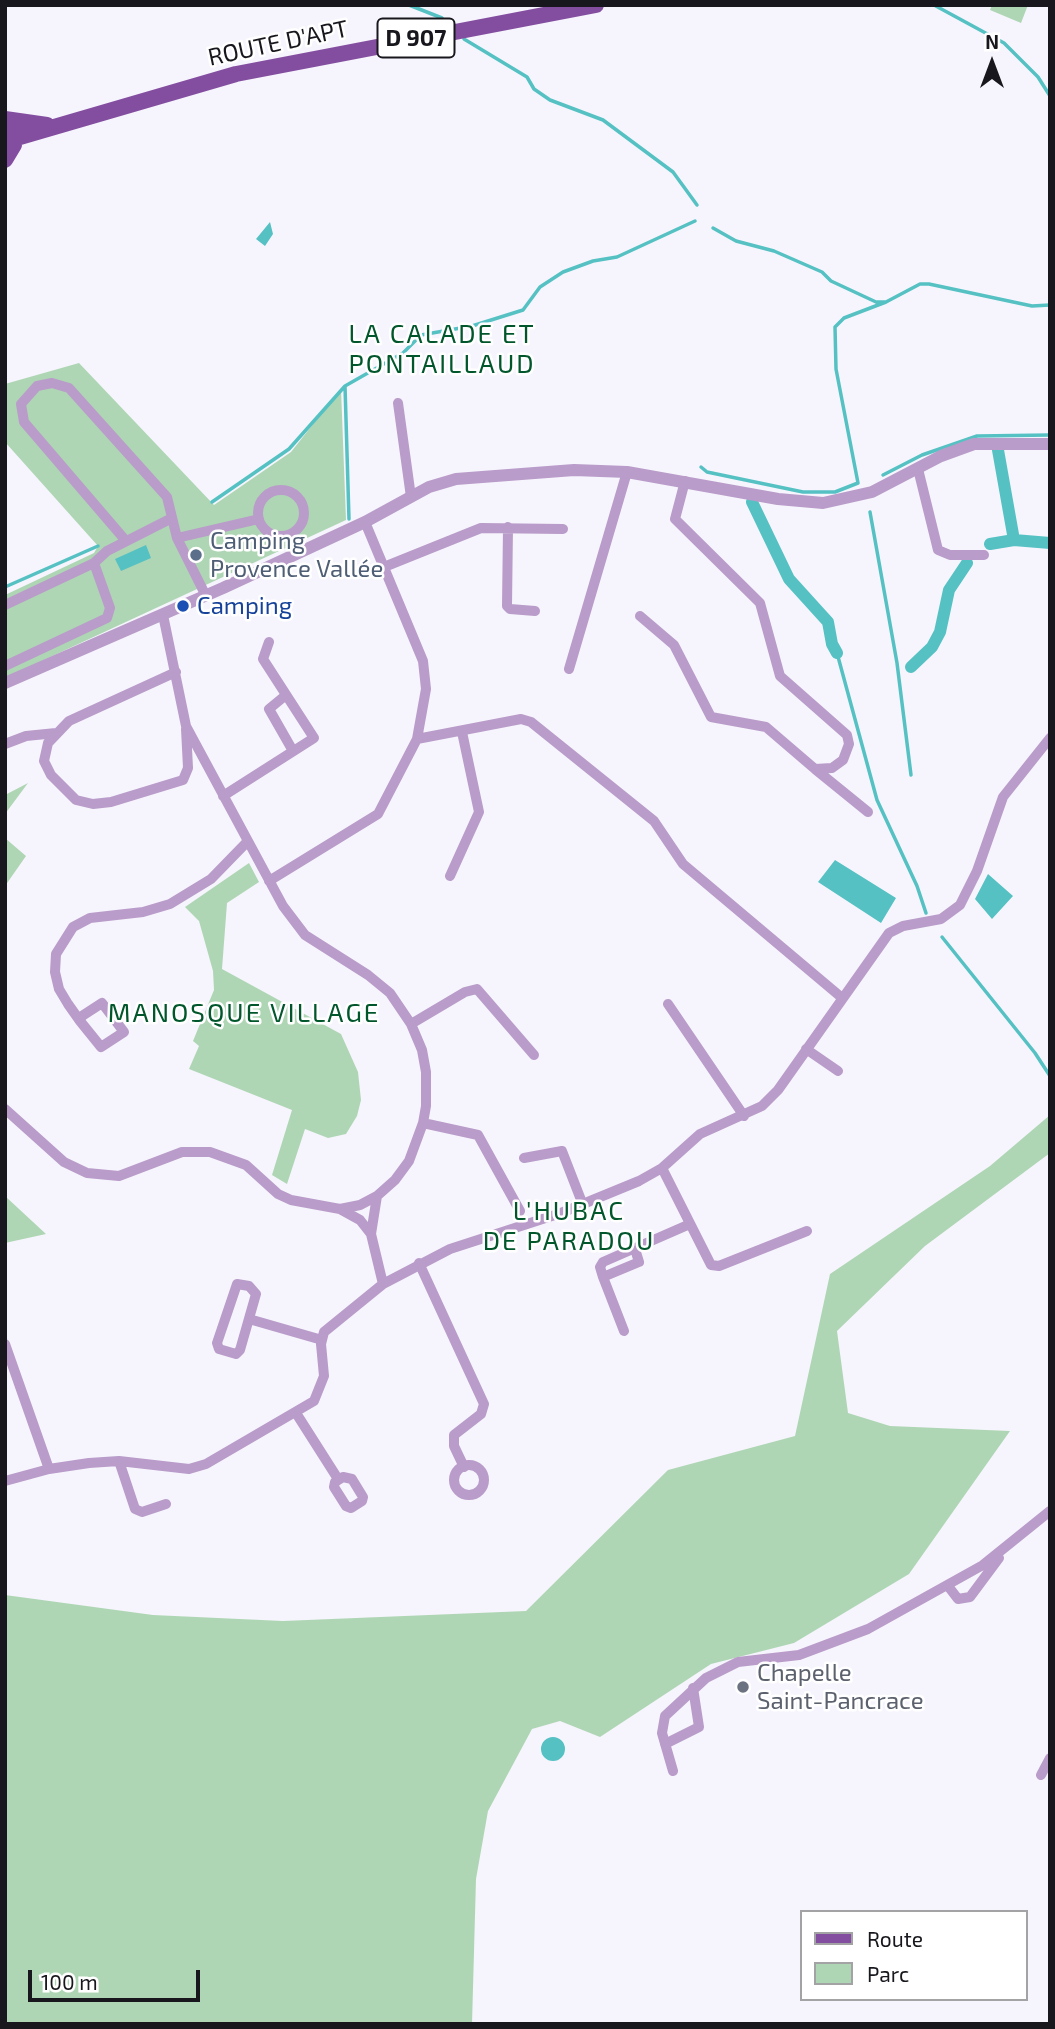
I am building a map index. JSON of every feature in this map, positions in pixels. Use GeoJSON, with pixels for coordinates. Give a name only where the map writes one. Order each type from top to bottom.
{"type":"FeatureCollection","features":[{"type":"Feature","properties":{"kind":"main road","name":"ROUTE D'APT"},"geometry":{"type":"LineString","coordinates":[[13,139],[195,84],[268,66],[597,5]]}},
{"type":"Feature","properties":{"kind":"main road","name":"ROUTE D'APT"},"geometry":{"type":"LineString","coordinates":[[5,121],[56,126]]}},
{"type":"Feature","properties":{"kind":"main road"},"geometry":{"type":"LineString","coordinates":[[5,121],[13,139],[12,152],[5,160]]}},
{"type":"Feature","properties":{"kind":"street"},"geometry":{"type":"LineString","coordinates":[[126,541],[24,422],[21,404],[37,386],[52,383],[69,388],[167,497],[177,538],[206,596]]}},
{"type":"Feature","properties":{"kind":"street"},"geometry":{"type":"LineString","coordinates":[[398,403],[411,497]]}},
{"type":"Feature","properties":{"kind":"street"},"geometry":{"type":"LineString","coordinates":[[5,683],[206,596],[365,522],[443,482],[474,476],[574,470],[627,472],[778,499],[823,503],[872,492],[974,444],[1050,444]]}},
{"type":"Feature","properties":{"kind":"street"},"geometry":{"type":"LineString","coordinates":[[918,469],[938,550],[947,555],[984,555]]}},
{"type":"Feature","properties":{"kind":"street"},"geometry":{"type":"LineString","coordinates":[[569,669],[627,472]]}},
{"type":"Feature","properties":{"kind":"street"},"geometry":{"type":"LineString","coordinates":[[685,481],[675,519],[760,603],[781,679],[848,738],[847,752],[840,763],[826,769],[815,769]]}},
{"type":"Feature","properties":{"kind":"street"},"geometry":{"type":"LineString","coordinates":[[276,490],[298,496],[304,509],[302,523],[286,535],[266,530],[259,519],[260,504],[276,490]]}},
{"type":"Feature","properties":{"kind":"street"},"geometry":{"type":"LineString","coordinates":[[5,605],[94,563],[126,541],[172,518]]}},
{"type":"Feature","properties":{"kind":"street"},"geometry":{"type":"LineString","coordinates":[[177,538],[259,519]]}},
{"type":"Feature","properties":{"kind":"street"},"geometry":{"type":"LineString","coordinates":[[269,881],[378,814],[417,739],[425,694],[422,662],[365,522]]}},
{"type":"Feature","properties":{"kind":"street"},"geometry":{"type":"LineString","coordinates":[[508,527],[507,606],[510,609],[535,611]]}},
{"type":"Feature","properties":{"kind":"street"},"geometry":{"type":"LineString","coordinates":[[384,566],[478,529],[563,529]]}},
{"type":"Feature","properties":{"kind":"street"},"geometry":{"type":"LineString","coordinates":[[5,666],[107,618],[110,607],[94,563]]}},
{"type":"Feature","properties":{"kind":"street"},"geometry":{"type":"LineString","coordinates":[[163,615],[176,672],[186,726],[188,768],[183,780],[100,803],[76,800],[48,771],[43,753],[56,733],[80,715],[176,672]]}},
{"type":"Feature","properties":{"kind":"street"},"geometry":{"type":"LineString","coordinates":[[640,616],[674,645],[709,715],[726,722],[766,727],[868,812]]}},
{"type":"Feature","properties":{"kind":"street"},"geometry":{"type":"LineString","coordinates":[[223,796],[314,736],[263,658],[270,642]]}},
{"type":"Feature","properties":{"kind":"street"},"geometry":{"type":"LineString","coordinates":[[286,695],[271,705],[269,711],[293,751]]}},
{"type":"Feature","properties":{"kind":"street"},"geometry":{"type":"LineString","coordinates":[[417,739],[462,733],[516,719],[531,722],[657,824],[681,861],[776,945],[841,997]]}},
{"type":"Feature","properties":{"kind":"street"},"geometry":{"type":"LineString","coordinates":[[186,726],[247,842],[299,929],[377,981],[394,998],[411,1024],[422,1050],[426,1072],[424,1124],[406,1167],[377,1196],[360,1205],[340,1209]]}},
{"type":"Feature","properties":{"kind":"street"},"geometry":{"type":"LineString","coordinates":[[5,744],[34,735],[56,733]]}},
{"type":"Feature","properties":{"kind":"street"},"geometry":{"type":"LineString","coordinates":[[450,876],[480,812],[462,733]]}},
{"type":"Feature","properties":{"kind":"street"},"geometry":{"type":"LineString","coordinates":[[5,1481],[49,1469],[118,1461],[198,1468],[314,1401],[324,1376],[322,1340],[331,1323],[383,1284],[419,1263],[459,1246],[583,1205],[662,1168],[691,1139],[744,1116],[768,1100],[892,930],[941,919],[960,905],[977,871],[1003,797],[1050,738]]}},
{"type":"Feature","properties":{"kind":"street"},"geometry":{"type":"LineString","coordinates":[[78,1016],[60,992],[55,972],[60,944],[74,927],[90,918],[144,912],[170,904],[211,879],[247,842]]}},
{"type":"Feature","properties":{"kind":"street"},"geometry":{"type":"LineString","coordinates":[[411,1024],[465,992],[477,989],[534,1055]]}},
{"type":"Feature","properties":{"kind":"street"},"geometry":{"type":"LineString","coordinates":[[668,1004],[744,1116]]}},
{"type":"Feature","properties":{"kind":"street"},"geometry":{"type":"LineString","coordinates":[[806,1049],[838,1071]]}},
{"type":"Feature","properties":{"kind":"street"},"geometry":{"type":"LineString","coordinates":[[5,1109],[64,1162],[92,1175],[120,1176],[182,1152],[210,1152],[246,1165],[278,1194],[291,1200],[340,1209],[358,1218],[371,1234]]}},
{"type":"Feature","properties":{"kind":"street"},"geometry":{"type":"LineString","coordinates":[[424,1124],[478,1135],[520,1212]]}},
{"type":"Feature","properties":{"kind":"street"},"geometry":{"type":"LineString","coordinates":[[524,1158],[561,1150],[583,1205]]}},
{"type":"Feature","properties":{"kind":"street"},"geometry":{"type":"LineString","coordinates":[[662,1168],[714,1266],[807,1231]]}},
{"type":"Feature","properties":{"kind":"street"},"geometry":{"type":"LineString","coordinates":[[377,1196],[371,1234],[383,1284]]}},
{"type":"Feature","properties":{"kind":"street"},"geometry":{"type":"LineString","coordinates":[[624,1331],[603,1277],[639,1262],[635,1249],[690,1224]]}},
{"type":"Feature","properties":{"kind":"street"},"geometry":{"type":"LineString","coordinates":[[419,1263],[484,1400],[482,1412],[454,1435],[454,1446],[464,1467]]}},
{"type":"Feature","properties":{"kind":"street"},"geometry":{"type":"LineString","coordinates":[[240,1283],[253,1287],[256,1292],[249,1319],[239,1352],[219,1349],[217,1343],[233,1288],[240,1283]]}},
{"type":"Feature","properties":{"kind":"street"},"geometry":{"type":"LineString","coordinates":[[249,1319],[322,1340]]}},
{"type":"Feature","properties":{"kind":"street"},"geometry":{"type":"LineString","coordinates":[[5,1344],[49,1469]]}},
{"type":"Feature","properties":{"kind":"street"},"geometry":{"type":"LineString","coordinates":[[296,1413],[338,1479]]}},
{"type":"Feature","properties":{"kind":"street"},"geometry":{"type":"LineString","coordinates":[[118,1461],[135,1509],[142,1512],[166,1504]]}},
{"type":"Feature","properties":{"kind":"street"},"geometry":{"type":"LineString","coordinates":[[673,1771],[661,1727],[665,1716],[693,1688],[732,1664],[799,1655],[854,1636],[948,1586],[1004,1550],[1050,1511]]}},
{"type":"Feature","properties":{"kind":"street"},"geometry":{"type":"LineString","coordinates":[[948,1586],[958,1599],[970,1597],[1004,1550]]}},
{"type":"Feature","properties":{"kind":"street"},"geometry":{"type":"LineString","coordinates":[[665,1744],[699,1727],[693,1688]]}},
{"type":"Feature","properties":{"kind":"street"},"geometry":{"type":"LineString","coordinates":[[1041,1775],[1050,1758]]}},
{"type":"Feature","properties":{"kind":"green space"},"geometry":{"type":"Polygon","coordinates":[[[992,5],[1028,5],[1021,23],[990,10],[992,5]]]}},
{"type":"Feature","properties":{"kind":"green space"},"geometry":{"type":"Polygon","coordinates":[[[79,363],[214,505],[291,452],[341,389],[346,520],[5,678],[5,595],[94,553],[98,546],[5,442],[5,384],[79,363]]]}},
{"type":"Feature","properties":{"kind":"green space"},"geometry":{"type":"Polygon","coordinates":[[[28,783],[5,814],[5,795],[28,783]]]}},
{"type":"Feature","properties":{"kind":"green space"},"geometry":{"type":"Polygon","coordinates":[[[5,838],[26,856],[5,886],[5,838]]]}},
{"type":"Feature","properties":{"kind":"green space"},"geometry":{"type":"Polygon","coordinates":[[[249,863],[259,882],[227,903],[222,969],[341,1034],[358,1072],[361,1100],[357,1116],[346,1134],[328,1138],[305,1129],[287,1184],[272,1175],[292,1110],[189,1069],[199,1046],[193,1041],[214,990],[213,971],[199,921],[185,907],[249,863]]]}},
{"type":"Feature","properties":{"kind":"green space"},"geometry":{"type":"Polygon","coordinates":[[[1050,1115],[1050,1153],[925,1246],[837,1331],[848,1413],[890,1426],[1010,1431],[909,1574],[794,1643],[711,1664],[600,1737],[560,1721],[532,1729],[488,1811],[476,1879],[472,2024],[5,2024],[5,1595],[153,1615],[283,1621],[526,1611],[668,1470],[795,1436],[830,1274],[990,1166],[1050,1115]]]}},
{"type":"Feature","properties":{"kind":"green space"},"geometry":{"type":"Polygon","coordinates":[[[5,1196],[46,1234],[5,1243],[5,1196]]]}},
{"type":"Feature","properties":{"kind":"water"},"geometry":{"type":"Polygon","coordinates":[[[270,222],[273,234],[265,246],[256,239],[270,222]]]}},
{"type":"Feature","properties":{"kind":"water"},"geometry":{"type":"Polygon","coordinates":[[[146,545],[151,558],[121,571],[115,559],[146,545]]]}},
{"type":"Feature","properties":{"kind":"water"},"geometry":{"type":"Polygon","coordinates":[[[835,860],[896,898],[881,923],[818,882],[835,860]]]}},
{"type":"Feature","properties":{"kind":"water"},"geometry":{"type":"Polygon","coordinates":[[[988,874],[1013,896],[992,919],[975,899],[988,874]]]}},
{"type":"Feature","properties":{"kind":"water"},"geometry":{"type":"Polygon","coordinates":[[[553,1737],[564,1744],[565,1749],[558,1760],[553,1761],[542,1754],[541,1749],[548,1738],[553,1737]]]}},
{"type":"Feature","properties":{"kind":"waterway"},"geometry":{"type":"LineString","coordinates":[[409,5],[442,18]]}},
{"type":"Feature","properties":{"kind":"waterway"},"geometry":{"type":"LineString","coordinates":[[934,5],[1004,43],[1038,77],[1050,96]]}},
{"type":"Feature","properties":{"kind":"waterway"},"geometry":{"type":"LineString","coordinates":[[464,39],[527,77],[534,89],[550,100],[603,120],[673,172],[697,205]]}},
{"type":"Feature","properties":{"kind":"waterway"},"geometry":{"type":"LineString","coordinates":[[212,502],[289,449],[345,386],[403,353],[421,335],[472,326],[523,310],[540,287],[563,272],[593,261],[617,257],[695,221]]}},
{"type":"Feature","properties":{"kind":"waterway"},"geometry":{"type":"LineString","coordinates":[[713,228],[736,241],[774,251],[822,272],[831,281],[876,302],[886,302],[920,284],[929,284],[1032,306],[1050,305]]}},
{"type":"Feature","properties":{"kind":"waterway"},"geometry":{"type":"LineString","coordinates":[[701,467],[707,472],[803,492],[835,492],[858,483],[836,369],[835,327],[844,318],[886,302]]}},
{"type":"Feature","properties":{"kind":"waterway"},"geometry":{"type":"LineString","coordinates":[[345,386],[349,519]]}},
{"type":"Feature","properties":{"kind":"waterway"},"geometry":{"type":"LineString","coordinates":[[883,475],[922,455],[977,436],[1050,435]]}},
{"type":"Feature","properties":{"kind":"waterway"},"geometry":{"type":"LineString","coordinates":[[998,450],[1014,540],[1050,543]]}},
{"type":"Feature","properties":{"kind":"waterway"},"geometry":{"type":"LineString","coordinates":[[752,502],[789,579],[828,622],[832,644],[837,653]]}},
{"type":"Feature","properties":{"kind":"waterway"},"geometry":{"type":"LineString","coordinates":[[870,512],[897,663],[911,775]]}},
{"type":"Feature","properties":{"kind":"waterway"},"geometry":{"type":"LineString","coordinates":[[990,544],[1014,540]]}},
{"type":"Feature","properties":{"kind":"waterway"},"geometry":{"type":"LineString","coordinates":[[5,587],[98,546]]}},
{"type":"Feature","properties":{"kind":"waterway"},"geometry":{"type":"LineString","coordinates":[[911,667],[932,647],[940,632],[949,590],[967,563]]}},
{"type":"Feature","properties":{"kind":"waterway"},"geometry":{"type":"LineString","coordinates":[[837,653],[877,800],[917,886],[926,913]]}},
{"type":"Feature","properties":{"kind":"waterway"},"geometry":{"type":"LineString","coordinates":[[942,937],[1035,1053],[1050,1076]]}},
{"type":"Feature","properties":{"kind":"place","name":"Camping Provence Vallée"},"geometry":{"type":"Point","coordinates":[196,555]}},
{"type":"Feature","properties":{"kind":"place","name":"Camping"},"geometry":{"type":"Point","coordinates":[183,606]}},
{"type":"Feature","properties":{"kind":"place","name":"Chapelle Saint-Pancrace"},"geometry":{"type":"Point","coordinates":[743,1687]}},
{"type":"Feature","properties":{"kind":"district","name":"LA CALADE ET PONTAILLAUD"},"geometry":{"type":"Point","coordinates":[442,349]}},
{"type":"Feature","properties":{"kind":"district","name":"MANOSQUE VILLAGE"},"geometry":{"type":"Point","coordinates":[244,1013]}},
{"type":"Feature","properties":{"kind":"district","name":"L'HUBAC DE PARADOU"},"geometry":{"type":"Point","coordinates":[569,1226]}}]}
